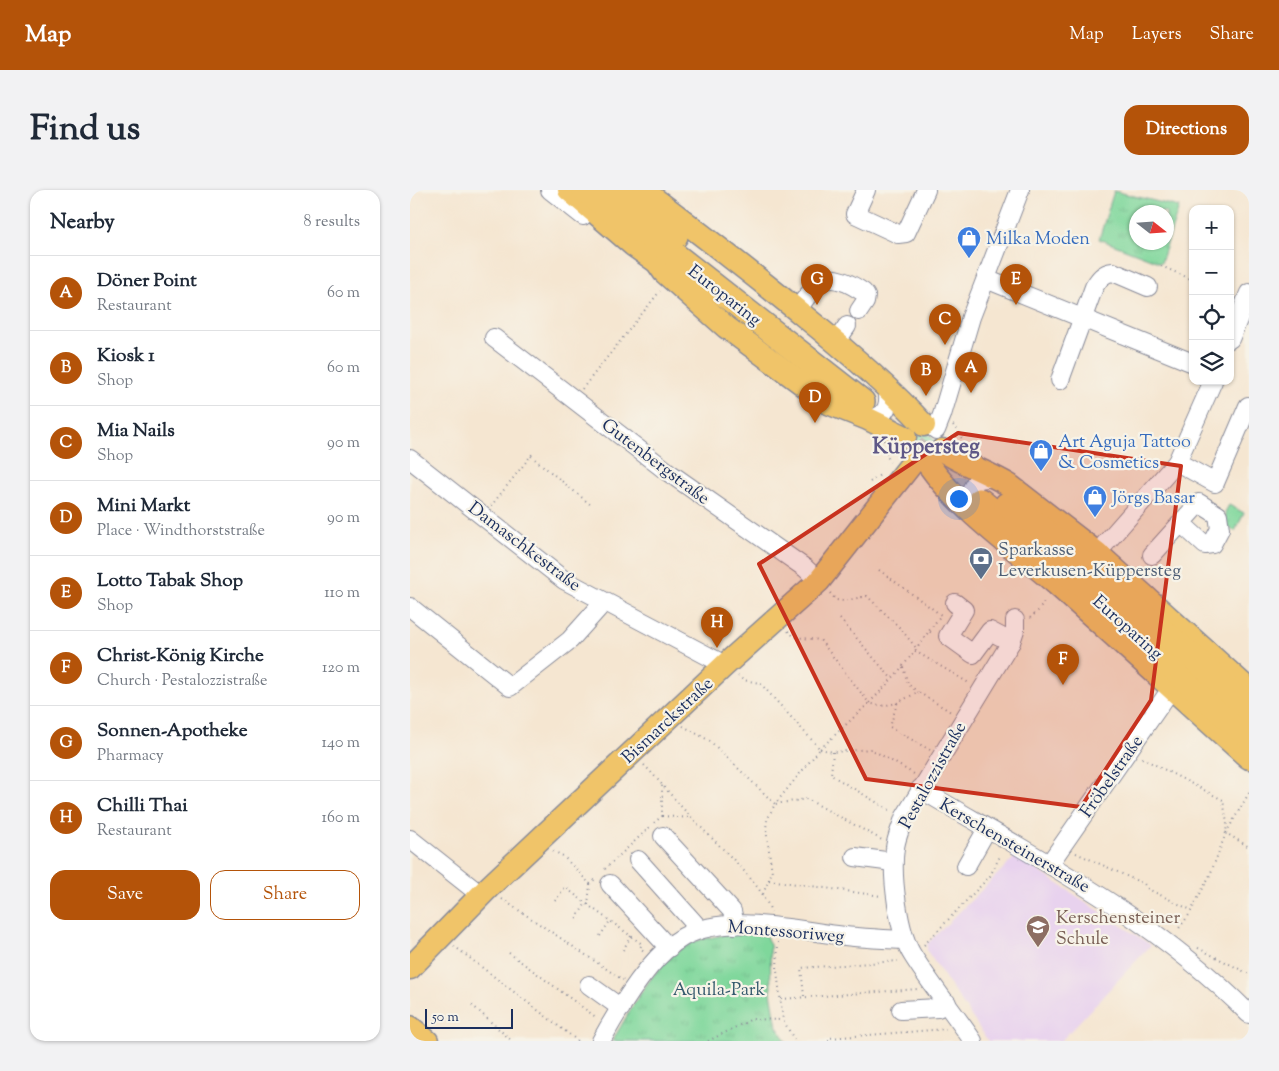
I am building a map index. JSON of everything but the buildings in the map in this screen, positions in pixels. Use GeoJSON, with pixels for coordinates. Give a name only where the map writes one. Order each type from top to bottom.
{"type":"FeatureCollection","features":[{"type":"Feature","properties":{"kind":"highway","name":"Europaring"},"geometry":{"type":"LineString","coordinates":[[585,190],[634,228],[650,236],[871,400]]}},
{"type":"Feature","properties":{"kind":"highway","name":"Europaring"},"geometry":{"type":"LineString","coordinates":[[616,190],[727,278],[755,306],[871,400]]}},
{"type":"Feature","properties":{"kind":"highway","name":"Europaring"},"geometry":{"type":"LineString","coordinates":[[984,495],[1038,525],[1208,670],[1249,709]]}},
{"type":"Feature","properties":{"kind":"highway","name":"Europaring"},"geometry":{"type":"LineString","coordinates":[[984,495],[1249,737]]}},
{"type":"Feature","properties":{"kind":"main road"},"geometry":{"type":"LineString","coordinates":[[569,190],[633,245],[657,262],[667,275],[726,327],[828,403],[871,400],[928,446],[958,460],[1056,584],[1249,758]]}},
{"type":"Feature","properties":{"kind":"main road"},"geometry":{"type":"LineString","coordinates":[[642,190],[739,262],[802,302],[841,334],[871,400],[904,437],[912,429],[928,446],[941,483],[984,495],[1009,486],[1097,553],[1249,690]]}},
{"type":"Feature","properties":{"kind":"main road","name":"Bismarckstraße"},"geometry":{"type":"LineString","coordinates":[[410,968],[492,898],[669,718],[819,581],[928,446]]}},
{"type":"Feature","properties":{"kind":"main road"},"geometry":{"type":"LineString","coordinates":[[410,1027],[427,1041]]}},
{"type":"Feature","properties":{"kind":"street"},"geometry":{"type":"LineString","coordinates":[[550,190],[652,268],[667,275]]}},
{"type":"Feature","properties":{"kind":"street"},"geometry":{"type":"LineString","coordinates":[[866,190],[855,214],[898,234],[906,233],[926,190]]}},
{"type":"Feature","properties":{"kind":"street"},"geometry":{"type":"LineString","coordinates":[[928,446],[942,415],[971,317],[1020,190]]}},
{"type":"Feature","properties":{"kind":"street"},"geometry":{"type":"LineString","coordinates":[[1060,380],[1094,287],[1100,277],[1113,272],[1148,287]]}},
{"type":"Feature","properties":{"kind":"street"},"geometry":{"type":"LineString","coordinates":[[819,281],[826,278],[836,279],[863,292],[866,296],[865,302],[858,310]]}},
{"type":"Feature","properties":{"kind":"street"},"geometry":{"type":"LineString","coordinates":[[986,279],[1189,361]]}},
{"type":"Feature","properties":{"kind":"street"},"geometry":{"type":"LineString","coordinates":[[1234,329],[1249,293]]}},
{"type":"Feature","properties":{"kind":"street","name":"Gutenbergstraße"},"geometry":{"type":"LineString","coordinates":[[494,338],[668,472],[805,568],[819,581]]}},
{"type":"Feature","properties":{"kind":"street"},"geometry":{"type":"LineString","coordinates":[[1097,553],[1177,462],[1211,385]]}},
{"type":"Feature","properties":{"kind":"street"},"geometry":{"type":"LineString","coordinates":[[1207,508],[1214,494],[1215,483],[1248,406]]}},
{"type":"Feature","properties":{"kind":"street","name":"Damaschkestraße"},"geometry":{"type":"LineString","coordinates":[[410,459],[564,580],[725,665]]}},
{"type":"Feature","properties":{"kind":"street"},"geometry":{"type":"LineString","coordinates":[[1177,462],[1215,483]]}},
{"type":"Feature","properties":{"kind":"street"},"geometry":{"type":"LineString","coordinates":[[1152,555],[1199,503],[1218,515],[1220,528],[1212,544],[1205,545],[1181,523]]}},
{"type":"Feature","properties":{"kind":"street"},"geometry":{"type":"LineString","coordinates":[[410,606],[510,687],[570,640],[604,602]]}},
{"type":"Feature","properties":{"kind":"street"},"geometry":{"type":"LineString","coordinates":[[955,603],[964,610],[948,636],[972,654],[990,631],[1011,642]]}},
{"type":"Feature","properties":{"kind":"street","name":"Pestalozzistraße"},"geometry":{"type":"LineString","coordinates":[[969,1034],[914,958],[905,940],[896,898],[894,854],[904,818],[1011,642],[1015,630],[1015,620]]}},
{"type":"Feature","properties":{"kind":"street","name":"Fröbelstraße"},"geometry":{"type":"LineString","coordinates":[[1050,863],[1171,689]]}},
{"type":"Feature","properties":{"kind":"street","name":"Kerschensteinerstraße"},"geometry":{"type":"LineString","coordinates":[[923,785],[987,829],[1050,863],[1143,923],[1219,983],[1249,1014]]}},
{"type":"Feature","properties":{"kind":"street"},"geometry":{"type":"LineString","coordinates":[[966,866],[987,829]]}},
{"type":"Feature","properties":{"kind":"street"},"geometry":{"type":"LineString","coordinates":[[663,836],[732,911],[735,925]]}},
{"type":"Feature","properties":{"kind":"street"},"geometry":{"type":"LineString","coordinates":[[411,842],[492,898]]}},
{"type":"Feature","properties":{"kind":"street"},"geometry":{"type":"LineString","coordinates":[[855,857],[894,854]]}},
{"type":"Feature","properties":{"kind":"street"},"geometry":{"type":"LineString","coordinates":[[638,860],[696,925],[697,930]]}},
{"type":"Feature","properties":{"kind":"street"},"geometry":{"type":"LineString","coordinates":[[604,877],[663,953]]}},
{"type":"Feature","properties":{"kind":"street","name":"Montessoriweg"},"geometry":{"type":"LineString","coordinates":[[605,1034],[634,988],[663,953],[681,938],[697,930],[712,926],[735,925],[775,927],[842,936],[905,940]]}},
{"type":"Feature","properties":{"kind":"street"},"geometry":{"type":"LineString","coordinates":[[589,985],[621,1008]]}},
{"type":"Feature","properties":{"kind":"street"},"geometry":{"type":"LineString","coordinates":[[901,1010],[938,1008],[947,1003]]}},
{"type":"Feature","properties":{"kind":"path"},"geometry":{"type":"LineString","coordinates":[[1161,266],[1189,278]]}},
{"type":"Feature","properties":{"kind":"path"},"geometry":{"type":"LineString","coordinates":[[574,398],[667,275]]}},
{"type":"Feature","properties":{"kind":"path"},"geometry":{"type":"LineString","coordinates":[[484,516],[533,453]]}},
{"type":"Feature","properties":{"kind":"path"},"geometry":{"type":"LineString","coordinates":[[531,456],[591,505]]}},
{"type":"Feature","properties":{"kind":"path"},"geometry":{"type":"LineString","coordinates":[[879,570],[941,615],[929,631]]}},
{"type":"Feature","properties":{"kind":"path"},"geometry":{"type":"LineString","coordinates":[[1015,620],[1032,618],[1056,584]]}},
{"type":"Feature","properties":{"kind":"path"},"geometry":{"type":"LineString","coordinates":[[763,894],[772,872],[766,829],[767,820],[775,804],[820,749],[892,679],[918,648],[867,596],[844,601]]}},
{"type":"Feature","properties":{"kind":"path"},"geometry":{"type":"LineString","coordinates":[[840,619],[892,679]]}},
{"type":"Feature","properties":{"kind":"path"},"geometry":{"type":"LineString","coordinates":[[777,620],[795,637],[820,640],[868,703],[881,706],[897,703],[918,692]]}},
{"type":"Feature","properties":{"kind":"path"},"geometry":{"type":"LineString","coordinates":[[915,652],[982,691]]}},
{"type":"Feature","properties":{"kind":"path"},"geometry":{"type":"LineString","coordinates":[[725,665],[743,680],[760,683],[820,749],[833,752],[871,750],[923,785]]}},
{"type":"Feature","properties":{"kind":"path"},"geometry":{"type":"LineString","coordinates":[[903,666],[908,684],[963,720]]}},
{"type":"Feature","properties":{"kind":"path"},"geometry":{"type":"LineString","coordinates":[[897,703],[890,726],[940,756]]}},
{"type":"Feature","properties":{"kind":"path"},"geometry":{"type":"LineString","coordinates":[[669,718],[710,741],[775,804]]}},
{"type":"Feature","properties":{"kind":"path"},"geometry":{"type":"LineString","coordinates":[[1129,751],[1166,772],[1223,800],[1227,823],[1226,833]]}},
{"type":"Feature","properties":{"kind":"path"},"geometry":{"type":"LineString","coordinates":[[833,752],[831,775],[904,818]]}},
{"type":"Feature","properties":{"kind":"path"},"geometry":{"type":"LineString","coordinates":[[654,775],[763,894],[771,911],[775,927],[777,971],[783,1020],[795,1041]]}},
{"type":"Feature","properties":{"kind":"path"},"geometry":{"type":"LineString","coordinates":[[590,884],[604,877],[662,816],[662,784]]}},
{"type":"Feature","properties":{"kind":"path"},"geometry":{"type":"LineString","coordinates":[[1176,932],[1191,910],[1210,874],[1226,833],[1249,794]]}},
{"type":"Feature","properties":{"kind":"path"},"geometry":{"type":"LineString","coordinates":[[775,804],[807,799],[879,839],[894,854]]}},
{"type":"Feature","properties":{"kind":"path"},"geometry":{"type":"LineString","coordinates":[[662,816],[692,818]]}},
{"type":"Feature","properties":{"kind":"path"},"geometry":{"type":"LineString","coordinates":[[1226,833],[1249,847]]}},
{"type":"Feature","properties":{"kind":"path"},"geometry":{"type":"LineString","coordinates":[[804,997],[801,968],[914,958],[990,876],[1008,841]]}},
{"type":"Feature","properties":{"kind":"path"},"geometry":{"type":"LineString","coordinates":[[1061,846],[1144,884],[1148,889],[1191,910]]}},
{"type":"Feature","properties":{"kind":"path"},"geometry":{"type":"LineString","coordinates":[[552,851],[563,856],[590,884]]}},
{"type":"Feature","properties":{"kind":"path"},"geometry":{"type":"LineString","coordinates":[[769,880],[896,898]]}},
{"type":"Feature","properties":{"kind":"path"},"geometry":{"type":"LineString","coordinates":[[576,919],[587,904],[590,884]]}},
{"type":"Feature","properties":{"kind":"path"},"geometry":{"type":"LineString","coordinates":[[555,901],[564,887],[642,944],[640,948],[663,953]]}},
{"type":"Feature","properties":{"kind":"path"},"geometry":{"type":"LineString","coordinates":[[492,898],[634,988]]}},
{"type":"Feature","properties":{"kind":"path"},"geometry":{"type":"LineString","coordinates":[[600,936],[610,920]]}},
{"type":"Feature","properties":{"kind":"path"},"geometry":{"type":"LineString","coordinates":[[623,950],[631,936]]}},
{"type":"Feature","properties":{"kind":"path"},"geometry":{"type":"LineString","coordinates":[[453,946],[578,1041]]}},
{"type":"Feature","properties":{"kind":"path"},"geometry":{"type":"LineString","coordinates":[[1197,947],[1249,974]]}},
{"type":"Feature","properties":{"kind":"path"},"geometry":{"type":"LineString","coordinates":[[509,953],[605,1034]]}},
{"type":"Feature","properties":{"kind":"path"},"geometry":{"type":"LineString","coordinates":[[780,999],[935,988]]}},
{"type":"Feature","properties":{"kind":"path"},"geometry":{"type":"LineString","coordinates":[[472,1005],[512,1041]]}},
{"type":"Feature","properties":{"kind":"path"},"geometry":{"type":"LineString","coordinates":[[708,1041],[752,1019],[783,1020]]}},
{"type":"Feature","properties":{"kind":"path"},"geometry":{"type":"LineString","coordinates":[[829,1041],[829,1038],[969,1034]]}},
{"type":"Feature","properties":{"kind":"highlighted area"},"geometry":{"type":"Polygon","coordinates":[[[958,433],[1181,466],[1151,700],[1081,807],[866,779],[759,564],[958,433]]]}},
{"type":"Feature","properties":{"kind":"shaded area","name":"Kerschensteiner Schule"},"geometry":{"type":"Polygon","coordinates":[[[1016,856],[1151,945],[1061,1041],[988,1041],[927,951],[927,944],[1016,856]]]}},
{"type":"Feature","properties":{"kind":"green space"},"geometry":{"type":"Polygon","coordinates":[[[1114,191],[1171,205],[1129,205],[1129,250],[1165,250],[1161,263],[1099,239],[1114,191]]]}},
{"type":"Feature","properties":{"kind":"green space"},"geometry":{"type":"Polygon","coordinates":[[[1174,206],[1179,207],[1174,223],[1174,206]]]}},
{"type":"Feature","properties":{"kind":"green space"},"geometry":{"type":"Polygon","coordinates":[[[923,433],[931,436],[934,444],[931,452],[923,455],[915,452],[912,444],[915,436],[923,433]]]}},
{"type":"Feature","properties":{"kind":"green space"},"geometry":{"type":"Polygon","coordinates":[[[1229,505],[1244,513],[1235,531],[1227,527],[1225,512],[1229,505]]]}},
{"type":"Feature","properties":{"kind":"green space","name":"Aquila-Park"},"geometry":{"type":"Polygon","coordinates":[[[726,934],[765,934],[770,945],[771,992],[777,1027],[786,1041],[612,1041],[647,984],[669,959],[682,948],[696,941],[726,934]]]}},
{"type":"Feature","properties":{"kind":"tunnel"},"geometry":{"type":"LineString","coordinates":[[885,425],[980,501]]}},
{"type":"Feature","properties":{"kind":"place","name":"Milka Moden"},"geometry":{"type":"Point","coordinates":[969,259]}},
{"type":"Feature","properties":{"kind":"place","name":"Sonnen-Apotheke"},"geometry":{"type":"Point","coordinates":[817,305]}},
{"type":"Feature","properties":{"kind":"place","name":"Lotto Tabak Shop"},"geometry":{"type":"Point","coordinates":[1016,305]}},
{"type":"Feature","properties":{"kind":"place","name":"Mia Nails"},"geometry":{"type":"Point","coordinates":[945,345]}},
{"type":"Feature","properties":{"kind":"place","name":"Döner Point"},"geometry":{"type":"Point","coordinates":[971,393]}},
{"type":"Feature","properties":{"kind":"place","name":"Kiosk 1"},"geometry":{"type":"Point","coordinates":[926,396]}},
{"type":"Feature","properties":{"kind":"place","name":"Mini Markt"},"geometry":{"type":"Point","coordinates":[815,423]}},
{"type":"Feature","properties":{"kind":"place","name":"Art Aguja Tattoo & Cosmetics"},"geometry":{"type":"Point","coordinates":[1041,472]}},
{"type":"Feature","properties":{"kind":"place","name":"Jörgs Basar"},"geometry":{"type":"Point","coordinates":[1095,518]}},
{"type":"Feature","properties":{"kind":"place","name":"Sparkasse Leverkusen-Küppersteg"},"geometry":{"type":"Point","coordinates":[981,580]}},
{"type":"Feature","properties":{"kind":"place","name":"Chilli Thai"},"geometry":{"type":"Point","coordinates":[717,648]}},
{"type":"Feature","properties":{"kind":"place","name":"Christ-König Kirche"},"geometry":{"type":"Point","coordinates":[1063,685]}},
{"type":"Feature","properties":{"kind":"place","name":"Kerschensteiner Schule"},"geometry":{"type":"Point","coordinates":[1038,948]}},
{"type":"Feature","properties":{"kind":"district","name":"Küppersteg"},"geometry":{"type":"Point","coordinates":[926,445]}}]}
